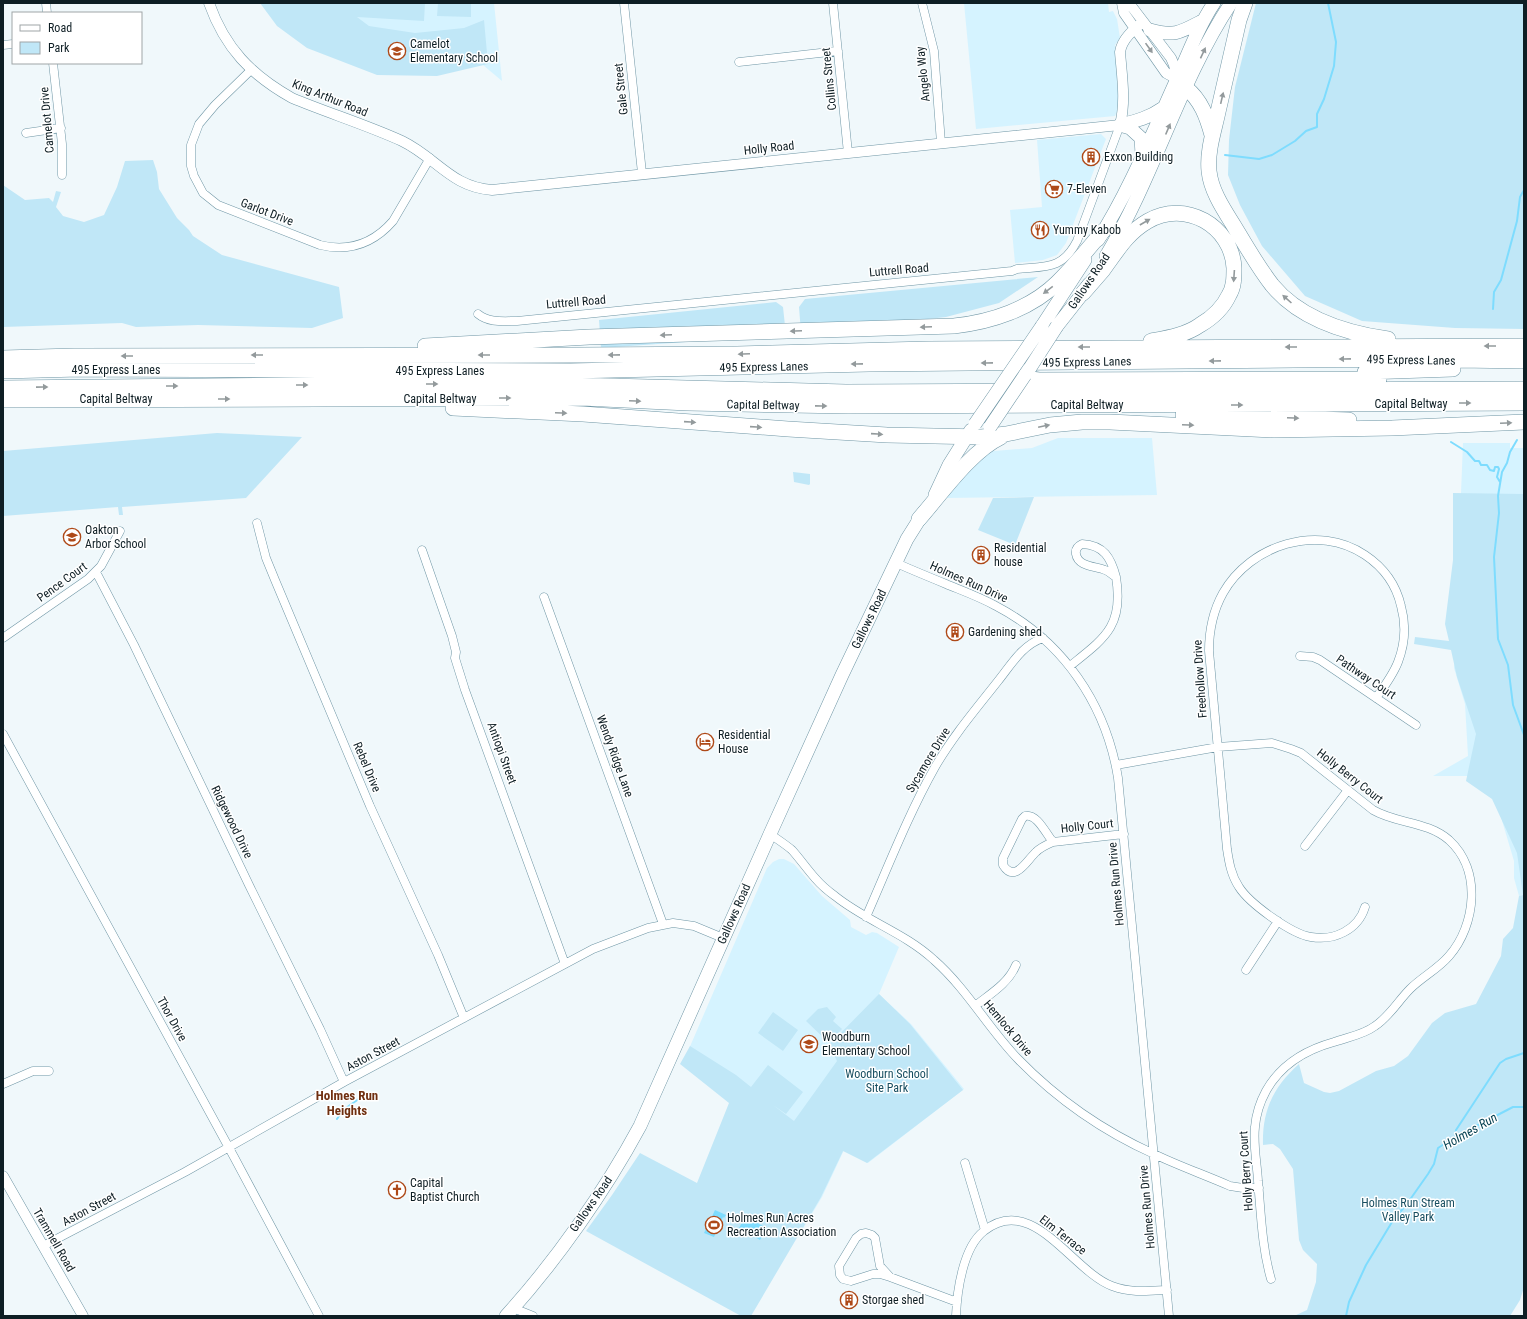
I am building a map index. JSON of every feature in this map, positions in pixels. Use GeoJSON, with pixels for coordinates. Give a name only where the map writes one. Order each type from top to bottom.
{"type":"FeatureCollection","features":[{"type":"Feature","properties":{"kind":"highway"},"geometry":{"type":"LineString","coordinates":[[1245,3],[1239,20],[1212,136],[1209,171],[1220,203],[1247,248],[1273,286],[1286,299],[1311,316],[1351,332],[1396,340],[1456,346]]}},
{"type":"Feature","properties":{"kind":"highway"},"geometry":{"type":"LineString","coordinates":[[1182,84],[1199,102],[1205,111],[1212,136]]}},
{"type":"Feature","properties":{"kind":"highway"},"geometry":{"type":"LineString","coordinates":[[1083,293],[1126,238],[1138,227],[1157,217],[1176,212],[1195,215],[1207,221],[1225,238],[1234,260],[1234,280],[1230,295],[1218,311],[1199,326],[1189,331],[1166,338],[1123,347]]}},
{"type":"Feature","properties":{"kind":"highway"},"geometry":{"type":"LineString","coordinates":[[310,356],[423,346],[544,339],[973,324],[1012,312],[1036,299],[1057,283],[1103,231]]}},
{"type":"Feature","properties":{"kind":"highway"},"geometry":{"type":"LineString","coordinates":[[3,358],[74,356],[714,354],[928,349],[1123,347],[1524,346]]}},
{"type":"Feature","properties":{"kind":"highway","name":"495 Express Lanes"},"geometry":{"type":"LineString","coordinates":[[3,371],[563,371],[877,364],[1393,359],[1524,361]]}},
{"type":"Feature","properties":{"kind":"highway"},"geometry":{"type":"LineString","coordinates":[[1023,369],[1033,379],[1042,376],[1219,371],[1382,372],[1524,367]]}},
{"type":"Feature","properties":{"kind":"highway"},"geometry":{"type":"LineString","coordinates":[[1042,376],[1416,380],[1524,388]]}},
{"type":"Feature","properties":{"kind":"highway","name":"495 Express Lanes"},"geometry":{"type":"LineString","coordinates":[[3,388],[571,384],[846,392],[1524,388]]}},
{"type":"Feature","properties":{"kind":"highway","name":"Capital Beltway"},"geometry":{"type":"LineString","coordinates":[[3,400],[582,398],[688,403],[848,406],[1524,403]]}},
{"type":"Feature","properties":{"kind":"highway"},"geometry":{"type":"LineString","coordinates":[[354,399],[466,409],[598,415],[887,435],[967,436],[982,429],[1006,434]]}},
{"type":"Feature","properties":{"kind":"highway"},"geometry":{"type":"LineString","coordinates":[[848,406],[1488,424]]}},
{"type":"Feature","properties":{"kind":"highway"},"geometry":{"type":"LineString","coordinates":[[919,519],[978,453],[991,441],[1006,434],[1050,425],[1082,422],[1110,422],[1274,430],[1392,428],[1524,422]]}},
{"type":"Feature","properties":{"kind":"main road","name":"Gallows Road"},"geometry":{"type":"LineString","coordinates":[[510,1312],[596,1199],[640,1126],[842,675],[907,539],[935,495],[1023,369],[1083,293],[1112,246],[1136,201],[1182,84],[1204,20],[1214,3]]}},
{"type":"Feature","properties":{"kind":"main road","name":"Gallows Road"},"geometry":{"type":"LineString","coordinates":[[1023,369],[1042,326],[1125,194],[1163,108],[1182,84],[1231,3]]}},
{"type":"Feature","properties":{"kind":"main road"},"geometry":{"type":"LineString","coordinates":[[1146,26],[1163,34],[1174,34],[1204,20]]}},
{"type":"Feature","properties":{"kind":"main road"},"geometry":{"type":"LineString","coordinates":[[1120,125],[1153,116],[1163,108]]}},
{"type":"Feature","properties":{"kind":"main road"},"geometry":{"type":"LineString","coordinates":[[1120,125],[1130,128],[1141,138],[1142,145],[1140,160]]}},
{"type":"Feature","properties":{"kind":"main road","name":"Gallows Road"},"geometry":{"type":"LineString","coordinates":[[935,495],[949,465],[967,436]]}},
{"type":"Feature","properties":{"kind":"street","name":"King Arthur Road"},"geometry":{"type":"LineString","coordinates":[[209,3],[214,18],[227,41],[241,60],[273,87],[292,98],[403,142],[430,158]]}},
{"type":"Feature","properties":{"kind":"street","name":"Gale Street"},"geometry":{"type":"LineString","coordinates":[[624,3],[642,173]]}},
{"type":"Feature","properties":{"kind":"street","name":"Collins Street"},"geometry":{"type":"LineString","coordinates":[[833,3],[848,153]]}},
{"type":"Feature","properties":{"kind":"street","name":"Angelo Way"},"geometry":{"type":"LineString","coordinates":[[922,3],[934,51],[941,143]]}},
{"type":"Feature","properties":{"kind":"street"},"geometry":{"type":"LineString","coordinates":[[1122,3],[1124,12],[1166,73],[1182,84]]}},
{"type":"Feature","properties":{"kind":"street"},"geometry":{"type":"LineString","coordinates":[[1128,3],[1171,58],[1182,84]]}},
{"type":"Feature","properties":{"kind":"street","name":"Luttrell Road"},"geometry":{"type":"LineString","coordinates":[[478,314],[484,319],[494,321],[517,321],[1012,272],[1017,269],[1057,264],[1068,256],[1077,241],[1120,125],[1123,114],[1124,96],[1120,52],[1121,46],[1135,29],[1146,26]]}},
{"type":"Feature","properties":{"kind":"street"},"geometry":{"type":"LineString","coordinates":[[739,62],[838,51]]}},
{"type":"Feature","properties":{"kind":"street","name":"Camelot Drive"},"geometry":{"type":"LineString","coordinates":[[53,64],[61,128],[62,175]]}},
{"type":"Feature","properties":{"kind":"street","name":"Garlot Drive"},"geometry":{"type":"LineString","coordinates":[[251,70],[204,117],[199,124],[193,140],[191,156],[194,176],[203,193],[218,205],[320,245],[336,248],[351,247],[370,241],[386,229],[393,221],[430,158]]}},
{"type":"Feature","properties":{"kind":"street","name":"Holly Road"},"geometry":{"type":"LineString","coordinates":[[430,158],[461,182],[475,188],[487,190],[1120,125]]}},
{"type":"Feature","properties":{"kind":"street"},"geometry":{"type":"LineString","coordinates":[[26,133],[61,128]]}},
{"type":"Feature","properties":{"kind":"street","name":"Rebel Drive"},"geometry":{"type":"LineString","coordinates":[[256,523],[266,558],[275,580],[370,806],[438,955],[464,1018]]}},
{"type":"Feature","properties":{"kind":"street","name":"Pence Court"},"geometry":{"type":"LineString","coordinates":[[3,638],[96,572],[120,531]]}},
{"type":"Feature","properties":{"kind":"street","name":"Freehollow Drive"},"geometry":{"type":"LineString","coordinates":[[1365,907],[1360,920],[1354,926],[1336,936],[1327,938],[1311,937],[1304,935],[1278,921],[1253,903],[1245,896],[1232,874],[1227,849],[1209,651],[1209,636],[1214,613],[1223,593],[1241,570],[1262,554],[1287,544],[1314,540],[1328,540],[1348,546],[1371,559],[1390,580],[1398,596],[1403,614],[1404,641],[1401,654],[1394,670],[1376,698]]}},
{"type":"Feature","properties":{"kind":"street"},"geometry":{"type":"LineString","coordinates":[[1070,666],[1100,642],[1114,622],[1118,602],[1116,577],[1110,559],[1100,549],[1088,544],[1078,546],[1076,554],[1080,561],[1092,567],[1106,570],[1116,577]]}},
{"type":"Feature","properties":{"kind":"street","name":"Antiopi Street"},"geometry":{"type":"LineString","coordinates":[[422,550],[452,636],[456,652],[455,658],[465,690],[565,964]]}},
{"type":"Feature","properties":{"kind":"street","name":"Holmes Run Drive"},"geometry":{"type":"LineString","coordinates":[[896,562],[996,605],[1028,625],[1070,666],[1089,694],[1098,711],[1111,745],[1116,764],[1124,834],[1169,1316]]}},
{"type":"Feature","properties":{"kind":"street","name":"Ridgewood Drive"},"geometry":{"type":"LineString","coordinates":[[96,572],[134,645],[320,1029],[344,1082]]}},
{"type":"Feature","properties":{"kind":"street","name":"Wendy Ridge Lane"},"geometry":{"type":"LineString","coordinates":[[544,597],[663,924]]}},
{"type":"Feature","properties":{"kind":"street","name":"Sycamore Drive"},"geometry":{"type":"LineString","coordinates":[[866,917],[916,803],[936,766],[970,715],[1024,649],[1036,640],[1043,638]]}},
{"type":"Feature","properties":{"kind":"street","name":"Pathway Court"},"geometry":{"type":"LineString","coordinates":[[1300,656],[1320,660],[1416,725]]}},
{"type":"Feature","properties":{"kind":"street","name":"Thor Drive"},"geometry":{"type":"LineString","coordinates":[[3,734],[229,1147],[319,1316]]}},
{"type":"Feature","properties":{"kind":"street","name":"Holly Berry Court"},"geometry":{"type":"LineString","coordinates":[[1116,764],[1218,747],[1262,743],[1272,743],[1291,749],[1308,758],[1373,810],[1395,820],[1427,827],[1442,835],[1450,842],[1462,858],[1470,879],[1472,900],[1470,913],[1463,935],[1441,965],[1412,987],[1383,1020],[1364,1032],[1305,1053],[1287,1065],[1274,1079],[1261,1101],[1255,1127],[1255,1155],[1265,1252],[1271,1279]]}},
{"type":"Feature","properties":{"kind":"street"},"geometry":{"type":"LineString","coordinates":[[1305,846],[1348,790]]}},
{"type":"Feature","properties":{"kind":"street","name":"Holly Court"},"geometry":{"type":"LineString","coordinates":[[1053,842],[1035,818],[1032,816],[1025,816],[1022,819],[1003,858],[1003,865],[1008,871],[1018,871],[1036,851],[1053,842],[1124,834]]}},
{"type":"Feature","properties":{"kind":"street","name":"Hemlock Drive"},"geometry":{"type":"LineString","coordinates":[[770,834],[791,850],[816,879],[851,908],[901,935],[933,959],[958,984],[996,1034],[1018,1059],[1057,1095],[1099,1125],[1154,1154],[1230,1186],[1259,1188]]}},
{"type":"Feature","properties":{"kind":"street"},"geometry":{"type":"LineString","coordinates":[[1246,970],[1278,921]]}},
{"type":"Feature","properties":{"kind":"street","name":"Aston Street"},"geometry":{"type":"LineString","coordinates":[[43,1246],[229,1147],[344,1082],[579,956],[610,942],[663,924],[677,923],[694,926],[723,938]]}},
{"type":"Feature","properties":{"kind":"street"},"geometry":{"type":"LineString","coordinates":[[975,1006],[1004,983],[1016,965]]}},
{"type":"Feature","properties":{"kind":"street"},"geometry":{"type":"LineString","coordinates":[[3,1084],[33,1070],[49,1071]]}},
{"type":"Feature","properties":{"kind":"street"},"geometry":{"type":"LineString","coordinates":[[965,1163],[985,1230]]}},
{"type":"Feature","properties":{"kind":"street","name":"Trammell Road"},"geometry":{"type":"LineString","coordinates":[[3,1176],[83,1316]]}},
{"type":"Feature","properties":{"kind":"street","name":"Elm Terrace"},"geometry":{"type":"LineString","coordinates":[[956,1316],[960,1284],[968,1253],[974,1241],[985,1230],[996,1224],[1010,1220],[1028,1223],[1046,1234],[1098,1278],[1108,1284],[1126,1290],[1167,1290]]}},
{"type":"Feature","properties":{"kind":"street"},"geometry":{"type":"LineString","coordinates":[[890,1277],[880,1266],[875,1238],[866,1233],[857,1236],[839,1266],[840,1275],[843,1279],[851,1281],[873,1274],[880,1274],[957,1302]]}},
{"type":"Feature","properties":{"kind":"street"},"geometry":{"type":"LineString","coordinates":[[510,1312],[533,1316]]}},
{"type":"Feature","properties":{"kind":"shaded area","name":"Camelot Elementary School"},"geometry":{"type":"Polygon","coordinates":[[[283,3],[494,3],[502,81],[445,33],[411,69],[283,3]]]}},
{"type":"Feature","properties":{"kind":"shaded area"},"geometry":{"type":"Polygon","coordinates":[[[964,3],[1108,3],[1109,12],[1113,11],[1117,19],[1120,38],[1115,45],[1119,107],[1115,116],[976,129],[964,3]]]}},
{"type":"Feature","properties":{"kind":"shaded area"},"geometry":{"type":"Polygon","coordinates":[[[1101,134],[1106,139],[1066,243],[1057,255],[1043,260],[1015,263],[1010,210],[1042,207],[1037,140],[1101,134]]]}},
{"type":"Feature","properties":{"kind":"shaded area"},"geometry":{"type":"Polygon","coordinates":[[[1058,438],[1152,438],[1157,495],[946,498],[982,452],[1032,448],[1058,438]]]}},
{"type":"Feature","properties":{"kind":"shaded area"},"geometry":{"type":"Polygon","coordinates":[[[1463,443],[1510,443],[1510,448],[1524,448],[1524,895],[1519,896],[1514,878],[1514,861],[1495,797],[1475,776],[1433,776],[1468,756],[1465,704],[1454,668],[1463,443]]]}},
{"type":"Feature","properties":{"kind":"shaded area","name":"Woodburn Elementary School"},"geometry":{"type":"Polygon","coordinates":[[[779,859],[784,859],[794,864],[822,896],[850,920],[851,927],[866,935],[872,932],[877,933],[899,947],[879,994],[911,1024],[964,1089],[868,1163],[844,1150],[822,1197],[798,1237],[698,1184],[744,1098],[682,1065],[767,868],[779,859]]]}},
{"type":"Feature","properties":{"kind":"green space","name":"Camelot Elementary School"},"geometry":{"type":"Polygon","coordinates":[[[260,3],[425,3],[424,21],[357,17],[369,26],[415,33],[464,28],[484,20],[488,64],[437,76],[377,75],[307,48],[277,26],[260,3]]]}},
{"type":"Feature","properties":{"kind":"green space"},"geometry":{"type":"Polygon","coordinates":[[[438,3],[471,3],[471,17],[437,16],[438,3]]]}},
{"type":"Feature","properties":{"kind":"green space"},"geometry":{"type":"Polygon","coordinates":[[[1256,3],[1524,3],[1524,329],[1455,328],[1362,321],[1305,296],[1262,246],[1240,205],[1228,175],[1229,140],[1235,87],[1256,3]]]}},
{"type":"Feature","properties":{"kind":"green space"},"geometry":{"type":"Polygon","coordinates":[[[153,160],[157,172],[159,189],[177,218],[193,236],[222,255],[339,287],[343,318],[312,328],[198,325],[136,327],[122,323],[3,327],[3,185],[25,200],[49,198],[53,202],[56,191],[61,192],[56,207],[63,216],[84,222],[104,215],[117,187],[125,161],[153,160]]]}},
{"type":"Feature","properties":{"kind":"green space"},"geometry":{"type":"Polygon","coordinates":[[[1038,277],[999,303],[946,317],[801,333],[799,307],[805,299],[1038,277]]]}},
{"type":"Feature","properties":{"kind":"green space"},"geometry":{"type":"Polygon","coordinates":[[[776,302],[783,307],[786,335],[601,348],[599,320],[776,302]]]}},
{"type":"Feature","properties":{"kind":"green space"},"geometry":{"type":"Polygon","coordinates":[[[217,433],[302,437],[246,498],[122,507],[123,515],[119,515],[118,507],[3,516],[3,451],[217,433]]]}},
{"type":"Feature","properties":{"kind":"green space"},"geometry":{"type":"Polygon","coordinates":[[[793,472],[810,474],[810,484],[794,482],[793,472]]]}},
{"type":"Feature","properties":{"kind":"green space","name":"Holmes Run Stream Valley Park"},"geometry":{"type":"Polygon","coordinates":[[[1453,493],[1524,494],[1524,1287],[1520,1300],[1510,1316],[1294,1316],[1307,1310],[1316,1282],[1317,1264],[1303,1250],[1299,1240],[1293,1169],[1280,1149],[1273,1144],[1263,1145],[1265,1121],[1271,1100],[1282,1082],[1299,1064],[1304,1083],[1324,1092],[1330,1093],[1339,1091],[1376,1071],[1394,1066],[1408,1056],[1432,1023],[1445,1013],[1476,1004],[1501,956],[1503,939],[1513,928],[1519,896],[1523,895],[1517,853],[1492,799],[1466,781],[1476,734],[1457,677],[1451,650],[1414,644],[1415,637],[1449,641],[1445,624],[1453,560],[1453,493]]]}},
{"type":"Feature","properties":{"kind":"green space"},"geometry":{"type":"Polygon","coordinates":[[[1034,497],[1015,545],[978,530],[993,498],[1034,497]]]}},
{"type":"Feature","properties":{"kind":"green space","name":"Woodburn School Site Park"},"geometry":{"type":"Polygon","coordinates":[[[879,994],[910,1024],[963,1090],[867,1163],[843,1151],[821,1197],[751,1316],[741,1316],[586,1231],[640,1153],[697,1183],[729,1103],[680,1064],[690,1046],[736,1075],[751,1087],[768,1065],[803,1092],[786,1114],[773,1105],[794,1121],[837,1061],[829,1045],[879,994]]]}},
{"type":"Feature","properties":{"kind":"green space"},"geometry":{"type":"Polygon","coordinates":[[[827,1007],[836,1017],[833,1021],[842,1029],[829,1043],[806,1021],[818,1009],[827,1007]]]}},
{"type":"Feature","properties":{"kind":"green space"},"geometry":{"type":"Polygon","coordinates":[[[773,1012],[798,1030],[783,1051],[758,1033],[773,1012]]]}},
{"type":"Feature","properties":{"kind":"water","name":"Holmes Run Acres Recreation Association"},"geometry":{"type":"Polygon","coordinates":[[[715,1210],[726,1215],[724,1218],[723,1217],[714,1237],[704,1233],[715,1210]]]}},
{"type":"Feature","properties":{"kind":"water"},"geometry":{"type":"Polygon","coordinates":[[[745,1217],[767,1228],[760,1240],[739,1228],[745,1217]]]}},
{"type":"Feature","properties":{"kind":"waterway"},"geometry":{"type":"LineString","coordinates":[[1225,155],[1259,159],[1272,155],[1295,141],[1306,131],[1317,127],[1317,114],[1324,99],[1334,66],[1336,42],[1328,3]]}},
{"type":"Feature","properties":{"kind":"waterway"},"geometry":{"type":"LineString","coordinates":[[1493,309],[1494,292],[1501,280],[1517,221],[1520,197],[1524,190]]}},
{"type":"Feature","properties":{"kind":"waterway"},"geometry":{"type":"LineString","coordinates":[[1517,440],[1510,452],[1507,463],[1502,472],[1498,496],[1499,513],[1494,557],[1498,639],[1508,665],[1513,705],[1524,735]]}},
{"type":"Feature","properties":{"kind":"waterway"},"geometry":{"type":"LineString","coordinates":[[1451,442],[1467,452],[1475,461],[1479,461],[1481,465],[1487,465],[1490,470],[1494,471],[1495,467],[1498,467],[1497,477],[1500,482]]}},
{"type":"Feature","properties":{"kind":"waterway"},"geometry":{"type":"LineString","coordinates":[[1455,1136],[1456,1130],[1500,1063],[1506,1059],[1524,1053]]}},
{"type":"Feature","properties":{"kind":"waterway"},"geometry":{"type":"LineString","coordinates":[[337,1119],[343,1110],[363,1096]]}},
{"type":"Feature","properties":{"kind":"waterway","name":"Holmes Run"},"geometry":{"type":"LineString","coordinates":[[1346,1316],[1349,1302],[1366,1265],[1392,1222],[1428,1174],[1434,1164],[1438,1148],[1455,1137],[1513,1107],[1524,1107]]}},
{"type":"Feature","properties":{"kind":"place","name":"Camelot Elementary School"},"geometry":{"type":"Point","coordinates":[397,51]}},
{"type":"Feature","properties":{"kind":"place","name":"Exxon Building"},"geometry":{"type":"Point","coordinates":[1091,157]}},
{"type":"Feature","properties":{"kind":"place","name":"7-Eleven"},"geometry":{"type":"Point","coordinates":[1054,189]}},
{"type":"Feature","properties":{"kind":"place","name":"Yummy Kabob"},"geometry":{"type":"Point","coordinates":[1040,230]}},
{"type":"Feature","properties":{"kind":"place","name":"Oakton Arbor School"},"geometry":{"type":"Point","coordinates":[72,537]}},
{"type":"Feature","properties":{"kind":"place","name":"Residential house"},"geometry":{"type":"Point","coordinates":[981,555]}},
{"type":"Feature","properties":{"kind":"place","name":"Gardening shed"},"geometry":{"type":"Point","coordinates":[955,632]}},
{"type":"Feature","properties":{"kind":"place","name":"Residential House"},"geometry":{"type":"Point","coordinates":[705,742]}},
{"type":"Feature","properties":{"kind":"place","name":"Woodburn Elementary School"},"geometry":{"type":"Point","coordinates":[809,1044]}},
{"type":"Feature","properties":{"kind":"place","name":"Capital Baptist Church"},"geometry":{"type":"Point","coordinates":[397,1190]}},
{"type":"Feature","properties":{"kind":"place","name":"Holmes Run Acres Recreation Association"},"geometry":{"type":"Point","coordinates":[714,1225]}},
{"type":"Feature","properties":{"kind":"place","name":"Storgae shed"},"geometry":{"type":"Point","coordinates":[849,1300]}},
{"type":"Feature","properties":{"kind":"district","name":"Holmes Run Heights"},"geometry":{"type":"Point","coordinates":[347,1102]}}]}
